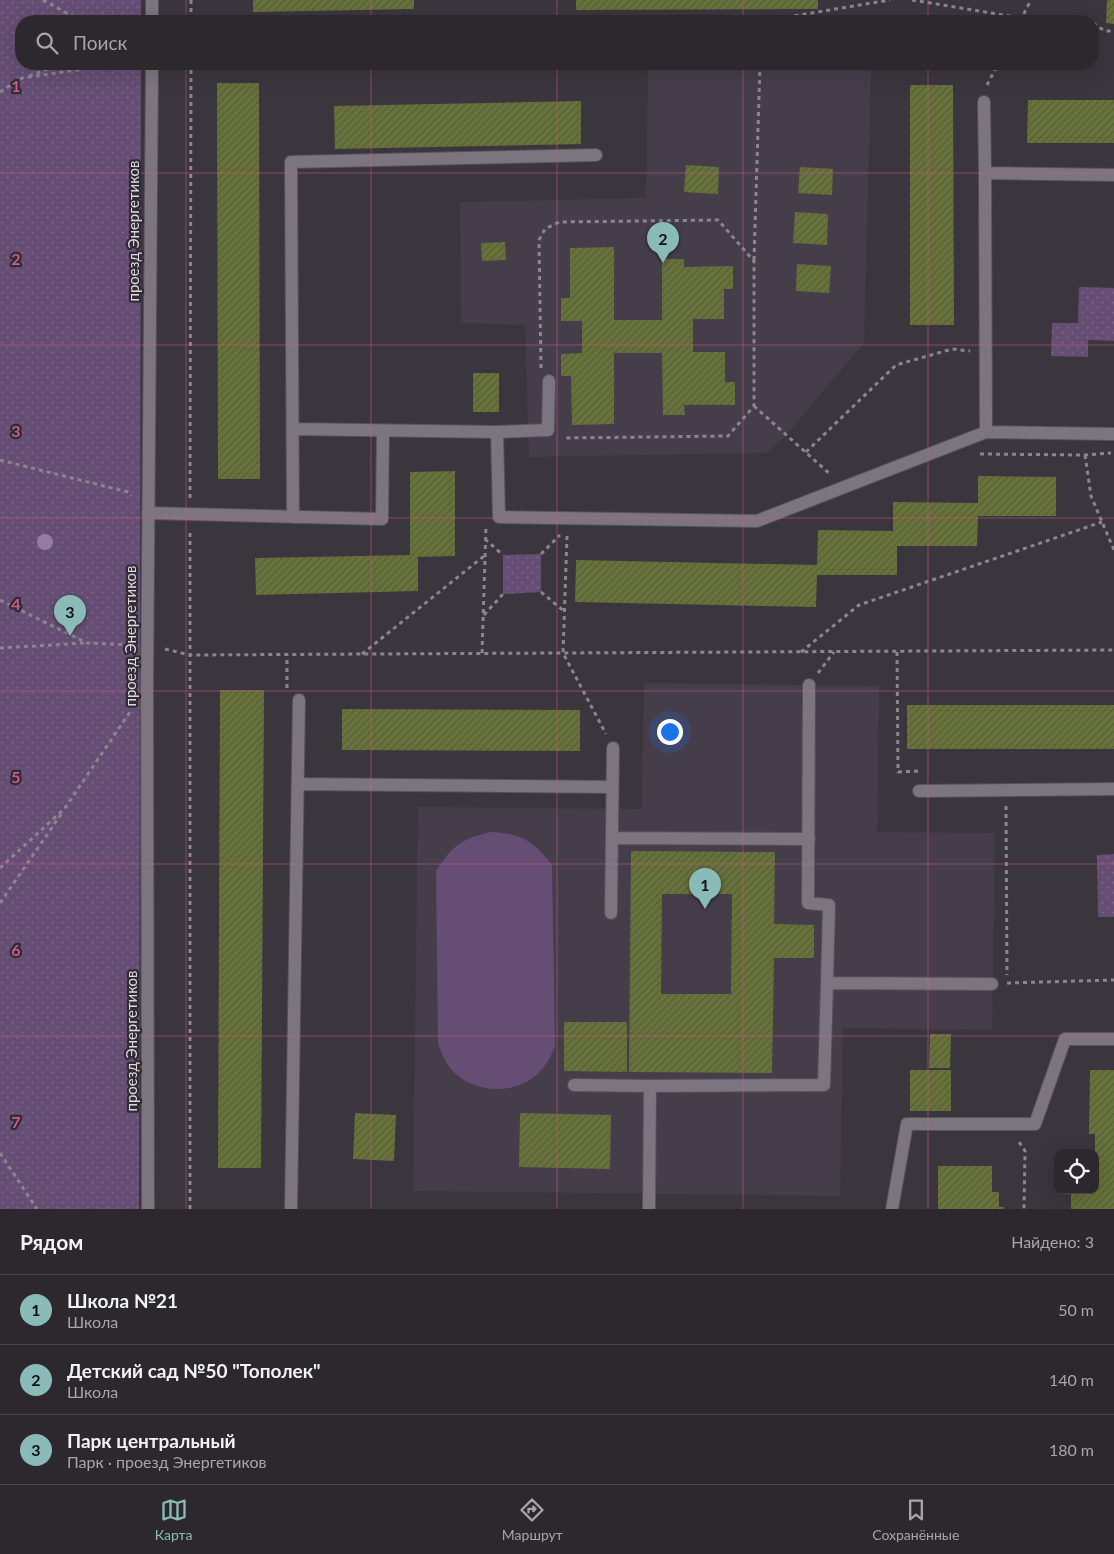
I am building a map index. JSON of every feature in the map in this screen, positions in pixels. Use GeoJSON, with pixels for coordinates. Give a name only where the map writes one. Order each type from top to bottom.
{"type":"FeatureCollection","features":[{"type":"Feature","properties":{"kind":"street"},"geometry":{"type":"LineString","coordinates":[[152,0],[152,15]]}},
{"type":"Feature","properties":{"kind":"street","name":"проезд Энергетиков"},"geometry":{"type":"LineString","coordinates":[[148,1209],[147,645],[152,70]]}},
{"type":"Feature","properties":{"kind":"street"},"geometry":{"type":"LineString","coordinates":[[984,102],[986,432]]}},
{"type":"Feature","properties":{"kind":"street"},"geometry":{"type":"LineString","coordinates":[[293,517],[292,162],[596,155]]}},
{"type":"Feature","properties":{"kind":"street"},"geometry":{"type":"LineString","coordinates":[[984,173],[1114,175]]}},
{"type":"Feature","properties":{"kind":"street"},"geometry":{"type":"LineString","coordinates":[[293,429],[497,432],[548,430],[549,381]]}},
{"type":"Feature","properties":{"kind":"street"},"geometry":{"type":"LineString","coordinates":[[148,513],[382,519],[383,431]]}},
{"type":"Feature","properties":{"kind":"street"},"geometry":{"type":"LineString","coordinates":[[497,432],[499,517],[567,523],[757,520],[986,432],[1114,434]]}},
{"type":"Feature","properties":{"kind":"street"},"geometry":{"type":"LineString","coordinates":[[574,1085],[824,1085],[829,905],[808,903],[809,685]]}},
{"type":"Feature","properties":{"kind":"street"},"geometry":{"type":"LineString","coordinates":[[292,1209],[299,700]]}},
{"type":"Feature","properties":{"kind":"street"},"geometry":{"type":"LineString","coordinates":[[612,913],[612,787],[614,748]]}},
{"type":"Feature","properties":{"kind":"street"},"geometry":{"type":"LineString","coordinates":[[298,784],[612,787]]}},
{"type":"Feature","properties":{"kind":"street"},"geometry":{"type":"LineString","coordinates":[[920,791],[1114,790]]}},
{"type":"Feature","properties":{"kind":"street"},"geometry":{"type":"LineString","coordinates":[[612,838],[809,839]]}},
{"type":"Feature","properties":{"kind":"street"},"geometry":{"type":"LineString","coordinates":[[827,983],[992,984]]}},
{"type":"Feature","properties":{"kind":"street"},"geometry":{"type":"LineString","coordinates":[[892,1209],[906,1124],[1035,1124],[1065,1039],[1114,1039]]}},
{"type":"Feature","properties":{"kind":"street"},"geometry":{"type":"LineString","coordinates":[[650,1086],[650,1209]]}},
{"type":"Feature","properties":{"kind":"path"},"geometry":{"type":"LineString","coordinates":[[43,0],[71,15]]}},
{"type":"Feature","properties":{"kind":"path"},"geometry":{"type":"LineString","coordinates":[[191,0],[191,15]]}},
{"type":"Feature","properties":{"kind":"path"},"geometry":{"type":"LineString","coordinates":[[799,15],[890,0]]}},
{"type":"Feature","properties":{"kind":"path"},"geometry":{"type":"LineString","coordinates":[[912,0],[994,15]]}},
{"type":"Feature","properties":{"kind":"path"},"geometry":{"type":"LineString","coordinates":[[1024,15],[1031,0]]}},
{"type":"Feature","properties":{"kind":"path"},"geometry":{"type":"LineString","coordinates":[[1099,27],[1106,31],[1114,31]]}},
{"type":"Feature","properties":{"kind":"path"},"geometry":{"type":"LineString","coordinates":[[0,92],[22,78],[45,70]]}},
{"type":"Feature","properties":{"kind":"path"},"geometry":{"type":"LineString","coordinates":[[22,78],[77,70]]}},
{"type":"Feature","properties":{"kind":"path"},"geometry":{"type":"LineString","coordinates":[[190,1209],[191,70]]}},
{"type":"Feature","properties":{"kind":"path"},"geometry":{"type":"LineString","coordinates":[[548,430],[551,438],[728,436],[754,406],[754,261],[760,70]]}},
{"type":"Feature","properties":{"kind":"path"},"geometry":{"type":"LineString","coordinates":[[549,381],[541,370],[539,240],[545,229],[559,222],[718,220],[754,261]]}},
{"type":"Feature","properties":{"kind":"path"},"geometry":{"type":"LineString","coordinates":[[806,452],[896,364],[952,349],[976,352]]}},
{"type":"Feature","properties":{"kind":"path"},"geometry":{"type":"LineString","coordinates":[[754,406],[845,487]]}},
{"type":"Feature","properties":{"kind":"path"},"geometry":{"type":"LineString","coordinates":[[1085,455],[1091,496],[1114,550]]}},
{"type":"Feature","properties":{"kind":"path"},"geometry":{"type":"LineString","coordinates":[[0,460],[128,492],[148,513]]}},
{"type":"Feature","properties":{"kind":"path"},"geometry":{"type":"LineString","coordinates":[[801,652],[859,605],[1102,522]]}},
{"type":"Feature","properties":{"kind":"path"},"geometry":{"type":"LineString","coordinates":[[541,554],[567,523]]}},
{"type":"Feature","properties":{"kind":"path"},"geometry":{"type":"LineString","coordinates":[[567,523],[563,653],[614,748]]}},
{"type":"Feature","properties":{"kind":"path"},"geometry":{"type":"LineString","coordinates":[[482,653],[485,528],[494,528]]}},
{"type":"Feature","properties":{"kind":"path"},"geometry":{"type":"LineString","coordinates":[[485,538],[503,554]]}},
{"type":"Feature","properties":{"kind":"path"},"geometry":{"type":"LineString","coordinates":[[361,654],[485,556]]}},
{"type":"Feature","properties":{"kind":"path"},"geometry":{"type":"LineString","coordinates":[[541,592],[565,612]]}},
{"type":"Feature","properties":{"kind":"path"},"geometry":{"type":"LineString","coordinates":[[483,616],[503,594]]}},
{"type":"Feature","properties":{"kind":"path"},"geometry":{"type":"LineString","coordinates":[[0,600],[87,643]]}},
{"type":"Feature","properties":{"kind":"path"},"geometry":{"type":"LineString","coordinates":[[0,648],[87,643],[147,645],[190,655],[1114,650]]}},
{"type":"Feature","properties":{"kind":"path"},"geometry":{"type":"LineString","coordinates":[[809,685],[834,652]]}},
{"type":"Feature","properties":{"kind":"path"},"geometry":{"type":"LineString","coordinates":[[897,652],[898,772],[920,772],[920,791]]}},
{"type":"Feature","properties":{"kind":"path"},"geometry":{"type":"LineString","coordinates":[[0,903],[131,711]]}},
{"type":"Feature","properties":{"kind":"path"},"geometry":{"type":"LineString","coordinates":[[1006,790],[1006,983]]}},
{"type":"Feature","properties":{"kind":"path"},"geometry":{"type":"LineString","coordinates":[[0,868],[65,808]]}},
{"type":"Feature","properties":{"kind":"path"},"geometry":{"type":"LineString","coordinates":[[992,984],[1114,980]]}},
{"type":"Feature","properties":{"kind":"path"},"geometry":{"type":"LineString","coordinates":[[1014,1124],[1016,1137],[1025,1151],[1024,1209]]}},
{"type":"Feature","properties":{"kind":"path"},"geometry":{"type":"LineString","coordinates":[[0,1153],[37,1209]]}},
{"type":"Feature","properties":{"kind":"shaded area"},"geometry":{"type":"Polygon","coordinates":[[[0,0],[141,0],[141,15],[15,15],[15,70],[141,70],[139,1209],[0,1209],[0,0]]]}},
{"type":"Feature","properties":{"kind":"shaded area"},"geometry":{"type":"Polygon","coordinates":[[[648,70],[871,70],[864,343],[786,435],[767,453],[529,457],[525,325],[461,323],[460,202],[646,198],[648,70]]]}},
{"type":"Feature","properties":{"kind":"shaded area"},"geometry":{"type":"Polygon","coordinates":[[[1079,287],[1114,288],[1114,341],[1088,340],[1088,357],[1051,356],[1052,323],[1078,323],[1079,287]]]}},
{"type":"Feature","properties":{"kind":"shaded area"},"geometry":{"type":"Polygon","coordinates":[[[541,554],[541,592],[503,594],[503,555],[541,554]]]}},
{"type":"Feature","properties":{"kind":"shaded area"},"geometry":{"type":"Polygon","coordinates":[[[644,683],[879,686],[877,832],[995,833],[992,1030],[843,1028],[840,1196],[413,1191],[418,807],[642,809],[644,683]]]}},
{"type":"Feature","properties":{"kind":"shaded area"},"geometry":{"type":"Polygon","coordinates":[[[490,832],[510,834],[526,840],[539,850],[552,865],[555,1047],[538,1074],[517,1086],[504,1089],[480,1087],[457,1075],[445,1060],[438,1043],[436,871],[447,855],[458,845],[471,838],[490,832]]]}},
{"type":"Feature","properties":{"kind":"shaded area"},"geometry":{"type":"Polygon","coordinates":[[[1114,854],[1114,917],[1098,917],[1097,855],[1114,854]]]}},
{"type":"Feature","properties":{"kind":"building"},"geometry":{"type":"Polygon","coordinates":[[[253,0],[414,0],[414,9],[253,12],[253,0]]]}},
{"type":"Feature","properties":{"kind":"building"},"geometry":{"type":"Polygon","coordinates":[[[576,0],[818,0],[818,9],[576,10],[576,0]]]}},
{"type":"Feature","properties":{"kind":"building"},"geometry":{"type":"Polygon","coordinates":[[[1107,0],[1114,0],[1114,24],[1106,23],[1107,0]]]}},
{"type":"Feature","properties":{"kind":"building"},"geometry":{"type":"Polygon","coordinates":[[[217,83],[259,83],[260,479],[218,479],[217,83]]]}},
{"type":"Feature","properties":{"kind":"building"},"geometry":{"type":"Polygon","coordinates":[[[910,85],[953,85],[954,325],[910,325],[910,85]]]}},
{"type":"Feature","properties":{"kind":"building"},"geometry":{"type":"Polygon","coordinates":[[[1028,100],[1114,100],[1114,143],[1027,143],[1028,100]]]}},
{"type":"Feature","properties":{"kind":"building"},"geometry":{"type":"Polygon","coordinates":[[[581,101],[581,144],[335,149],[334,106],[581,101]]]}},
{"type":"Feature","properties":{"kind":"building"},"geometry":{"type":"Polygon","coordinates":[[[686,165],[719,167],[718,194],[684,192],[686,165]]]}},
{"type":"Feature","properties":{"kind":"building"},"geometry":{"type":"Polygon","coordinates":[[[800,167],[833,169],[832,195],[798,193],[800,167]]]}},
{"type":"Feature","properties":{"kind":"building"},"geometry":{"type":"Polygon","coordinates":[[[795,212],[828,214],[827,245],[793,243],[795,212]]]}},
{"type":"Feature","properties":{"kind":"building"},"geometry":{"type":"Polygon","coordinates":[[[505,242],[506,260],[482,261],[481,243],[505,242]]]}},
{"type":"Feature","properties":{"kind":"building"},"geometry":{"type":"Polygon","coordinates":[[[614,247],[614,320],[662,320],[662,259],[684,259],[684,267],[733,266],[733,289],[724,289],[724,319],[693,319],[693,352],[725,352],[725,382],[735,382],[735,405],[684,405],[685,415],[663,415],[662,353],[614,353],[614,424],[572,425],[571,376],[561,376],[561,354],[582,353],[582,321],[561,321],[561,298],[570,298],[570,248],[614,247]]]}},
{"type":"Feature","properties":{"kind":"building"},"geometry":{"type":"Polygon","coordinates":[[[797,264],[831,266],[829,293],[796,291],[797,264]]]}},
{"type":"Feature","properties":{"kind":"building"},"geometry":{"type":"Polygon","coordinates":[[[473,373],[499,373],[499,412],[473,412],[473,373]]]}},
{"type":"Feature","properties":{"kind":"building"},"geometry":{"type":"Polygon","coordinates":[[[455,471],[455,556],[418,557],[418,591],[256,595],[255,558],[410,555],[410,472],[455,471]]]}},
{"type":"Feature","properties":{"kind":"building"},"geometry":{"type":"Polygon","coordinates":[[[978,476],[1056,477],[1056,516],[978,516],[977,546],[897,546],[897,575],[817,575],[816,607],[575,602],[576,560],[817,565],[818,530],[893,531],[893,502],[978,503],[978,476]]]}},
{"type":"Feature","properties":{"kind":"building"},"geometry":{"type":"Polygon","coordinates":[[[220,690],[264,690],[261,1168],[218,1168],[220,690]]]}},
{"type":"Feature","properties":{"kind":"building"},"geometry":{"type":"Polygon","coordinates":[[[907,705],[1114,705],[1114,749],[907,749],[907,705]]]}},
{"type":"Feature","properties":{"kind":"building"},"geometry":{"type":"Polygon","coordinates":[[[342,709],[580,710],[580,751],[342,750],[342,709]]]}},
{"type":"Feature","properties":{"kind":"building"},"geometry":{"type":"Polygon","coordinates":[[[631,851],[775,852],[774,924],[814,925],[814,958],[774,958],[772,1073],[629,1072],[631,851]],[[662,894],[661,994],[731,994],[732,894],[662,894]]]}},
{"type":"Feature","properties":{"kind":"building"},"geometry":{"type":"Polygon","coordinates":[[[564,1022],[627,1022],[627,1072],[564,1071],[564,1022]]]}},
{"type":"Feature","properties":{"kind":"building"},"geometry":{"type":"Polygon","coordinates":[[[930,1034],[951,1034],[950,1068],[929,1068],[930,1034]]]}},
{"type":"Feature","properties":{"kind":"building"},"geometry":{"type":"Polygon","coordinates":[[[910,1070],[951,1070],[951,1111],[910,1111],[910,1070]]]}},
{"type":"Feature","properties":{"kind":"building"},"geometry":{"type":"Polygon","coordinates":[[[1090,1070],[1114,1070],[1114,1209],[1071,1209],[1071,1194],[1099,1194],[1099,1149],[1095,1149],[1095,1134],[1089,1134],[1090,1070]]]}},
{"type":"Feature","properties":{"kind":"building"},"geometry":{"type":"Polygon","coordinates":[[[355,1113],[396,1115],[394,1161],[353,1159],[355,1113]]]}},
{"type":"Feature","properties":{"kind":"building"},"geometry":{"type":"Polygon","coordinates":[[[520,1113],[611,1115],[610,1169],[519,1167],[520,1113]]]}},
{"type":"Feature","properties":{"kind":"building"},"geometry":{"type":"Polygon","coordinates":[[[938,1166],[992,1166],[992,1192],[999,1192],[999,1207],[1004,1207],[1004,1209],[938,1209],[938,1166]]]}},
{"type":"Feature","properties":{"kind":"place","name":"Детский сад №50 \"Тополек\""},"geometry":{"type":"Point","coordinates":[663,263]}},
{"type":"Feature","properties":{"kind":"place","name":"Парк центральный"},"geometry":{"type":"Point","coordinates":[70,636]}},
{"type":"Feature","properties":{"kind":"place","name":"Школа №21"},"geometry":{"type":"Point","coordinates":[705,909]}}]}
